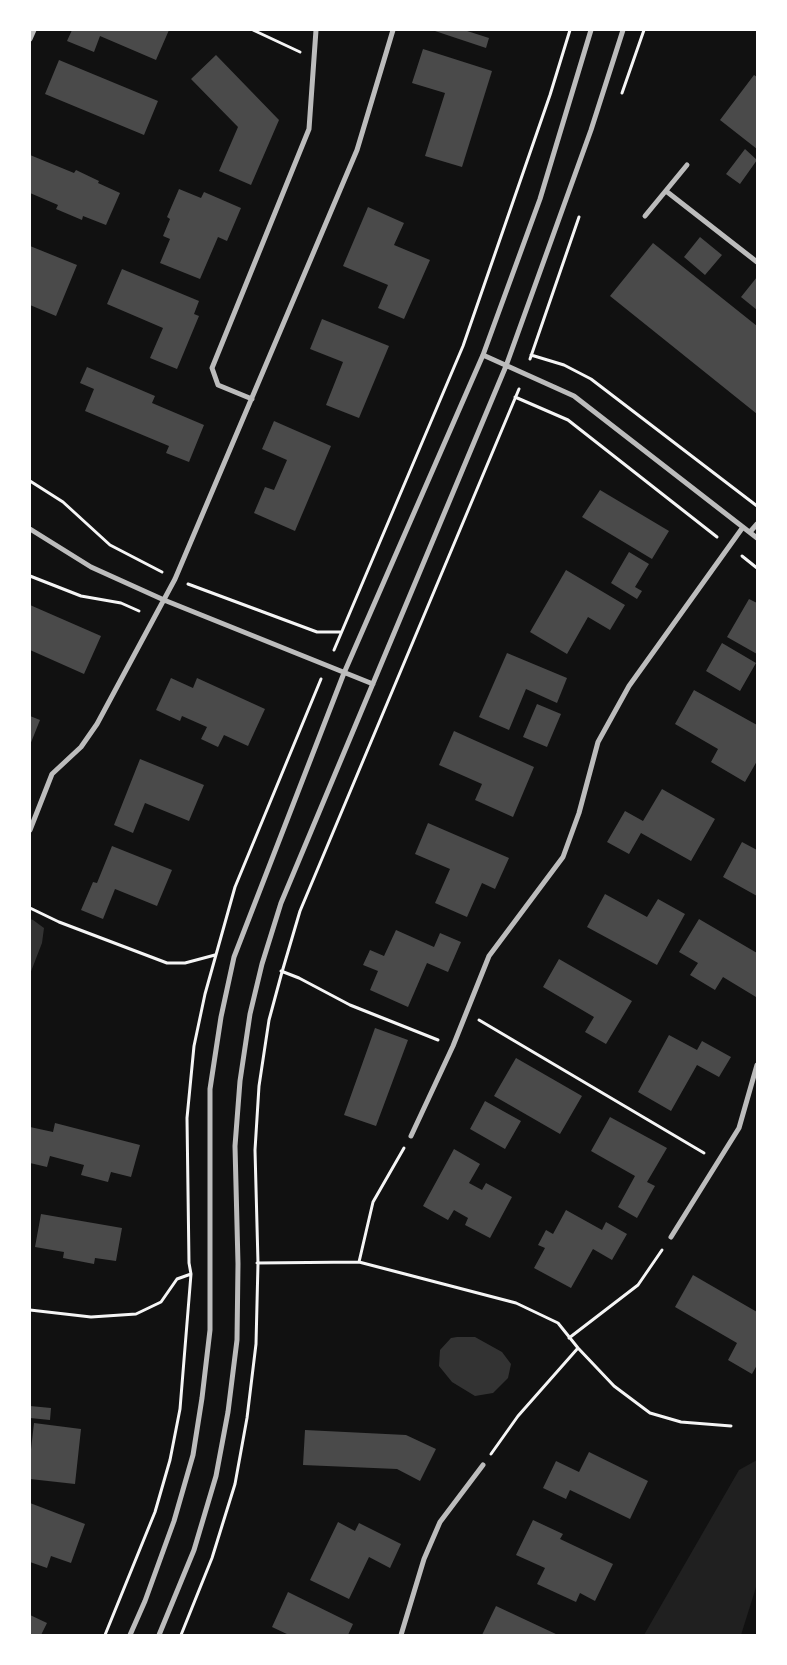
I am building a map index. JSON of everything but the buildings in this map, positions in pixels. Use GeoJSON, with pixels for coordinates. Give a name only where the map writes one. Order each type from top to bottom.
{"type":"FeatureCollection","features":[{"type":"Feature","properties":{"kind":"street"},"geometry":{"type":"LineString","coordinates":[[30,39],[34,30]]}},
{"type":"Feature","properties":{"kind":"street"},"geometry":{"type":"LineString","coordinates":[[252,399],[218,385],[212,368],[309,129],[316,30]]}},
{"type":"Feature","properties":{"kind":"street"},"geometry":{"type":"LineString","coordinates":[[30,830],[52,774],[81,747],[97,724],[175,579],[357,150],[393,30]]}},
{"type":"Feature","properties":{"kind":"street"},"geometry":{"type":"LineString","coordinates":[[130,1635],[145,1601],[174,1521],[193,1455],[202,1398],[210,1330],[210,1089],[221,1017],[234,957],[344,673],[483,355],[540,200],[591,30]]}},
{"type":"Feature","properties":{"kind":"street"},"geometry":{"type":"LineString","coordinates":[[159,1635],[194,1550],[216,1476],[228,1412],[237,1340],[238,1264],[235,1146],[240,1081],[250,1014],[262,964],[281,903],[506,366],[591,130],[623,30]]}},
{"type":"Feature","properties":{"kind":"street"},"geometry":{"type":"LineString","coordinates":[[645,216],[687,166]]}},
{"type":"Feature","properties":{"kind":"street"},"geometry":{"type":"LineString","coordinates":[[666,191],[757,262]]}},
{"type":"Feature","properties":{"kind":"street"},"geometry":{"type":"LineString","coordinates":[[483,355],[574,396],[757,538]]}},
{"type":"Feature","properties":{"kind":"street"},"geometry":{"type":"LineString","coordinates":[[750,532],[757,524]]}},
{"type":"Feature","properties":{"kind":"street"},"geometry":{"type":"LineString","coordinates":[[411,1136],[453,1046],[489,956],[563,856],[579,813],[598,742],[629,686],[743,527]]}},
{"type":"Feature","properties":{"kind":"street"},"geometry":{"type":"LineString","coordinates":[[30,529],[92,567],[164,600],[373,684]]}},
{"type":"Feature","properties":{"kind":"street"},"geometry":{"type":"LineString","coordinates":[[671,1237],[739,1128],[757,1065]]}},
{"type":"Feature","properties":{"kind":"street"},"geometry":{"type":"LineString","coordinates":[[401,1635],[424,1559],[440,1522],[483,1465]]}},
{"type":"Feature","properties":{"kind":"path"},"geometry":{"type":"LineString","coordinates":[[253,30],[314,58]]}},
{"type":"Feature","properties":{"kind":"path"},"geometry":{"type":"LineString","coordinates":[[621,95],[644,30]]}},
{"type":"Feature","properties":{"kind":"path"},"geometry":{"type":"LineString","coordinates":[[181,1635],[212,1558],[235,1484],[247,1418],[256,1344],[258,1263],[255,1150],[259,1086],[269,1020],[282,972],[300,911],[525,374],[580,216]]}},
{"type":"Feature","properties":{"kind":"path"},"geometry":{"type":"LineString","coordinates":[[531,355],[564,365],[591,379],[757,506]]}},
{"type":"Feature","properties":{"kind":"path"},"geometry":{"type":"LineString","coordinates":[[515,397],[568,420],[757,568]]}},
{"type":"Feature","properties":{"kind":"path"},"geometry":{"type":"LineString","coordinates":[[30,576],[81,596],[121,603],[153,618]]}},
{"type":"Feature","properties":{"kind":"path"},"geometry":{"type":"LineString","coordinates":[[466,1012],[717,1161]]}},
{"type":"Feature","properties":{"kind":"path"},"geometry":{"type":"LineString","coordinates":[[359,1262],[374,1202],[411,1136]]}},
{"type":"Feature","properties":{"kind":"path"},"geometry":{"type":"LineString","coordinates":[[569,1338],[638,1285],[671,1237]]}},
{"type":"Feature","properties":{"kind":"path"},"geometry":{"type":"LineString","coordinates":[[238,1264],[359,1262],[516,1303],[558,1324],[614,1386],[650,1413],[681,1422],[731,1426]]}},
{"type":"Feature","properties":{"kind":"path"},"geometry":{"type":"LineString","coordinates":[[189,1263],[209,1264]]}},
{"type":"Feature","properties":{"kind":"path"},"geometry":{"type":"LineString","coordinates":[[30,1310],[90,1317],[136,1314],[161,1302],[177,1279],[191,1274]]}},
{"type":"Feature","properties":{"kind":"path"},"geometry":{"type":"LineString","coordinates":[[483,1465],[518,1416],[578,1348]]}},
{"type":"Feature","properties":{"kind":"shaded area"},"geometry":{"type":"Polygon","coordinates":[[[30,919],[44,928],[42,943],[30,974],[30,919]]]}},
{"type":"Feature","properties":{"kind":"shaded area"},"geometry":{"type":"Polygon","coordinates":[[[475,1337],[502,1352],[511,1364],[508,1378],[493,1393],[475,1396],[452,1382],[439,1366],[440,1350],[451,1338],[475,1337]]]}},
{"type":"Feature","properties":{"kind":"shaded area"},"geometry":{"type":"Polygon","coordinates":[[[757,1460],[757,1584],[741,1635],[644,1635],[739,1470],[757,1460]]]}}]}
